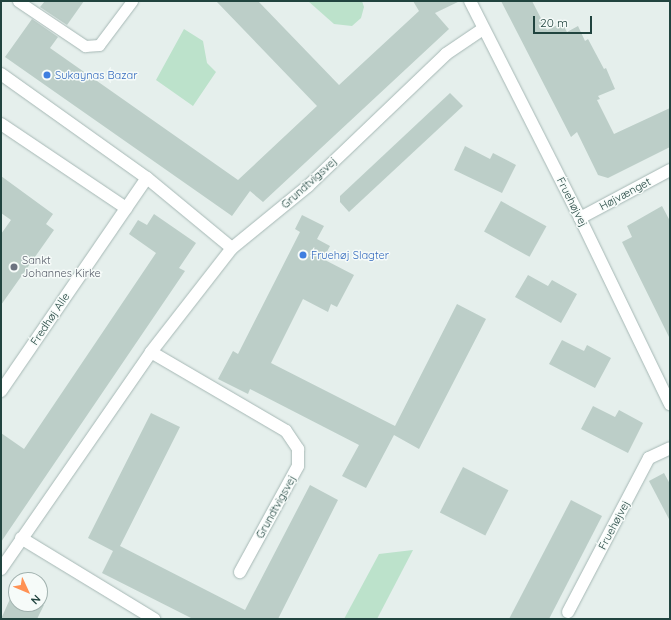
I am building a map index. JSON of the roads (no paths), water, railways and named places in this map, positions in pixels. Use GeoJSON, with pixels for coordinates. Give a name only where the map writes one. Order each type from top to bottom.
{"type":"FeatureCollection","features":[{"type":"Feature","properties":{"kind":"street","name":"Fruehøjvej"},"geometry":{"type":"LineString","coordinates":[[470,1],[580,218],[670,404]]}},
{"type":"Feature","properties":{"kind":"street","name":"Grundtvigsvej"},"geometry":{"type":"LineString","coordinates":[[1,569],[151,352],[232,248],[308,186],[446,54],[483,29]]}},
{"type":"Feature","properties":{"kind":"street"},"geometry":{"type":"LineString","coordinates":[[1,74],[147,178],[232,248]]}},
{"type":"Feature","properties":{"kind":"street"},"geometry":{"type":"LineString","coordinates":[[1,124],[126,208]]}},
{"type":"Feature","properties":{"kind":"street","name":"Højvænget"},"geometry":{"type":"LineString","coordinates":[[580,218],[670,170]]}},
{"type":"Feature","properties":{"kind":"street","name":"Fredhøj Alle"},"geometry":{"type":"LineString","coordinates":[[1,391],[147,178]]}},
{"type":"Feature","properties":{"kind":"street","name":"Grundtvigsvej"},"geometry":{"type":"LineString","coordinates":[[151,352],[286,431],[298,449],[298,466],[240,572]]}},
{"type":"Feature","properties":{"kind":"street","name":"Fruehøjvej"},"geometry":{"type":"LineString","coordinates":[[568,612],[649,458],[670,448]]}},
{"type":"Feature","properties":{"kind":"street"},"geometry":{"type":"LineString","coordinates":[[21,538],[154,619]]}},
{"type":"Feature","properties":{"kind":"lane"},"geometry":{"type":"LineString","coordinates":[[18,1],[85,46],[99,45],[132,1]]}},
{"type":"Feature","properties":{"kind":"place","name":"Sukaynas Bazar"},"geometry":{"type":"Point","coordinates":[47,75]}},
{"type":"Feature","properties":{"kind":"place","name":"Fruehøj Slagter"},"geometry":{"type":"Point","coordinates":[303,255]}},
{"type":"Feature","properties":{"kind":"place","name":"Sankt Johannes Kirke"},"geometry":{"type":"Point","coordinates":[14,267]}}]}
